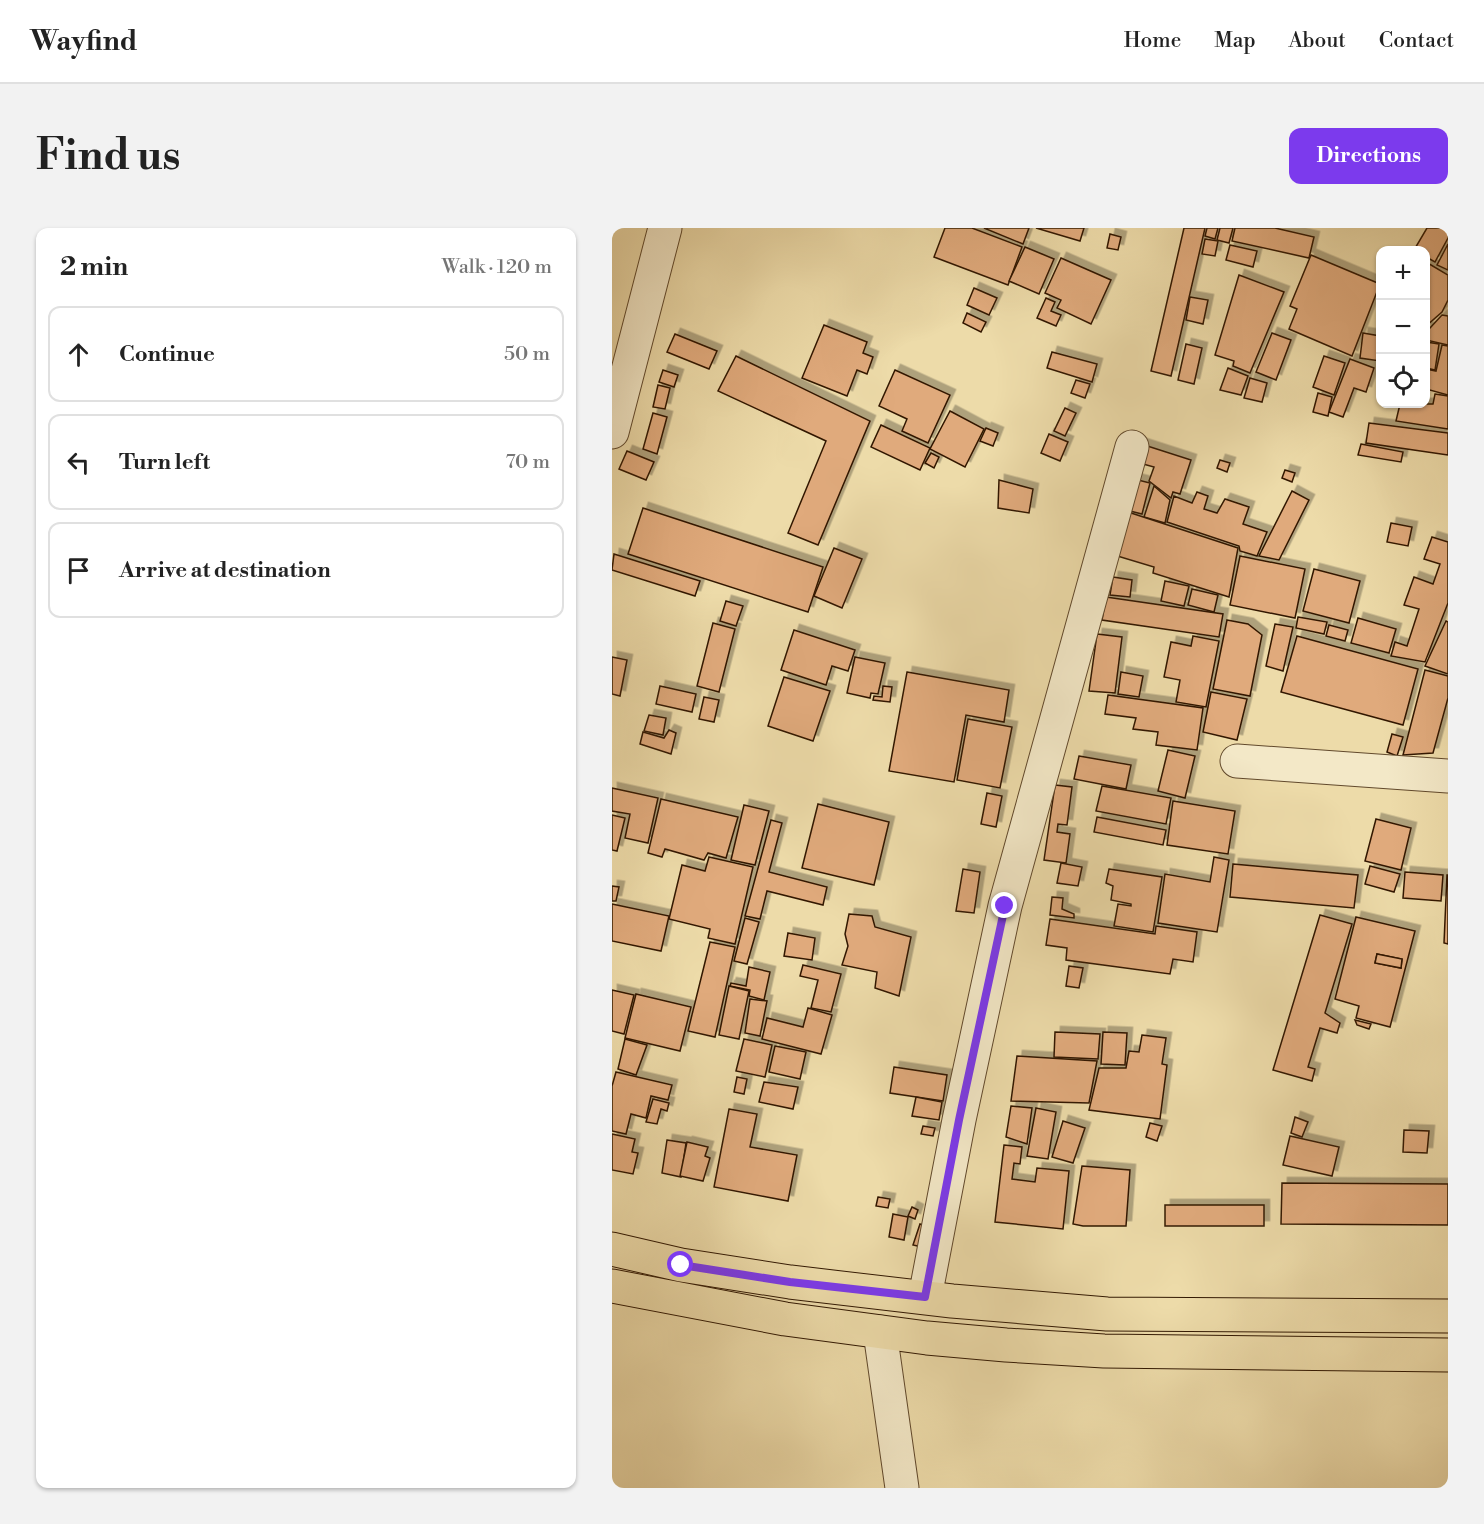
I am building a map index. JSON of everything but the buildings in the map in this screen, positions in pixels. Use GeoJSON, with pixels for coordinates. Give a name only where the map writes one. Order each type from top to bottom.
{"type":"FeatureCollection","features":[{"type":"Feature","properties":{"kind":"main road"},"geometry":{"type":"LineString","coordinates":[[612,1249],[681,1265],[768,1279],[1107,1314],[1448,1316]]}},
{"type":"Feature","properties":{"kind":"main road"},"geometry":{"type":"LineString","coordinates":[[612,1286],[785,1318],[880,1332],[1006,1345],[1104,1351],[1448,1355]]}},
{"type":"Feature","properties":{"kind":"street"},"geometry":{"type":"LineString","coordinates":[[612,432],[665,228]]}},
{"type":"Feature","properties":{"kind":"street"},"geometry":{"type":"LineString","coordinates":[[925,1297],[959,1120],[1005,906],[1132,447]]}},
{"type":"Feature","properties":{"kind":"street"},"geometry":{"type":"LineString","coordinates":[[1237,761],[1448,776]]}},
{"type":"Feature","properties":{"kind":"street"},"geometry":{"type":"LineString","coordinates":[[880,1332],[902,1488]]}},
{"type":"Feature","properties":{"kind":"route"},"geometry":{"type":"LineString","coordinates":[[681,1265],[790,1282],[925,1297],[959,1120],[1005,906]]}}]}
